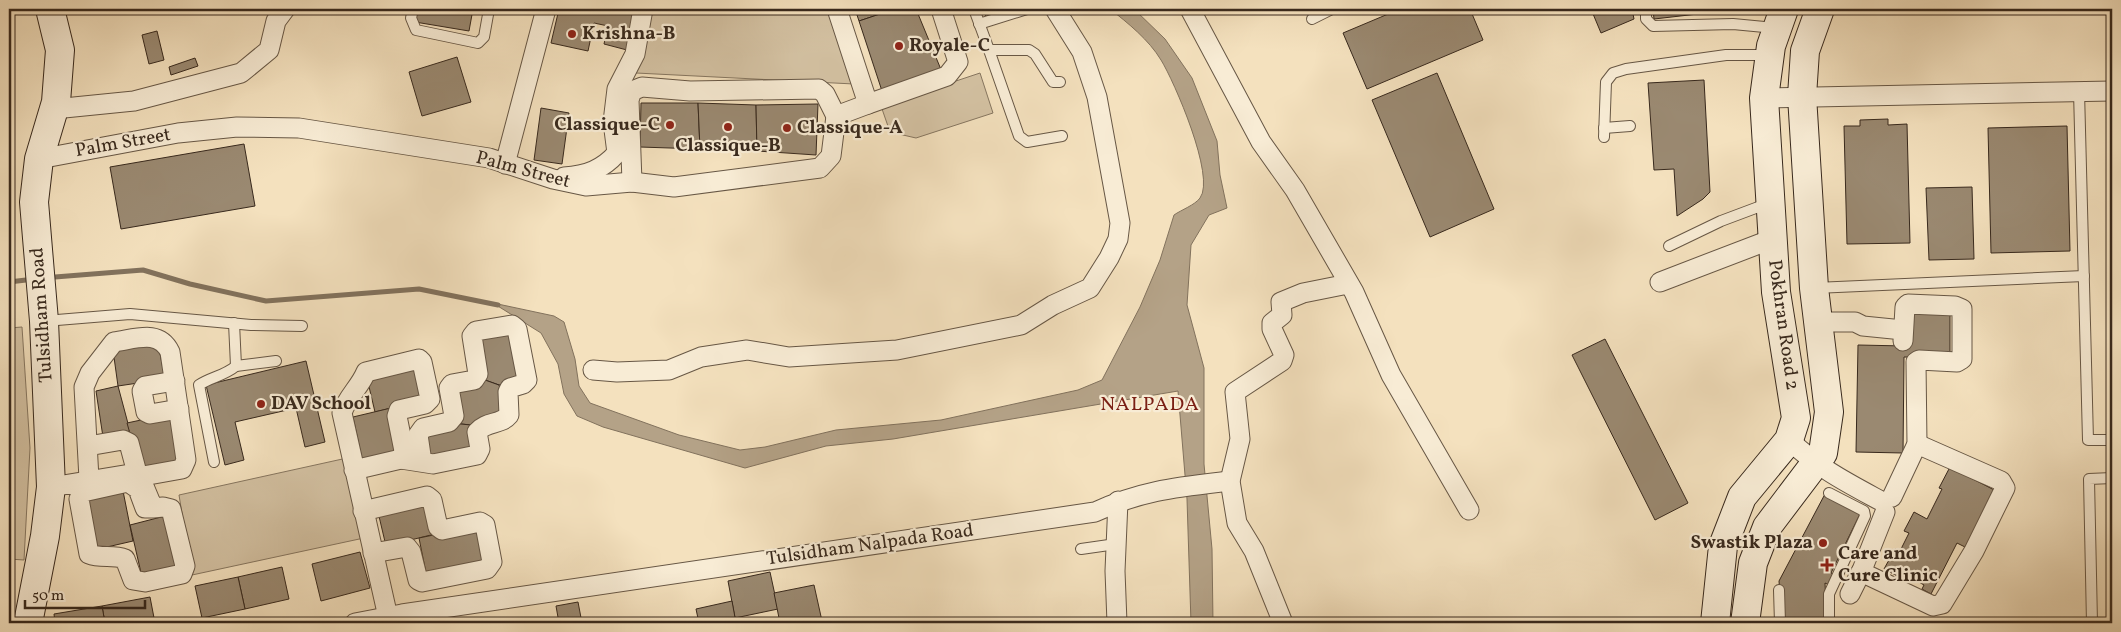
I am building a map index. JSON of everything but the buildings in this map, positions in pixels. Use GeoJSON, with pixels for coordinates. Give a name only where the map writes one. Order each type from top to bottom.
{"type":"FeatureCollection","features":[{"type":"Feature","properties":{"kind":"main road","name":"Tulsidham Road"},"geometry":{"type":"LineString","coordinates":[[28,623],[45,536],[51,486],[44,321],[34,202],[38,159],[54,109],[60,50],[50,9]]}},
{"type":"Feature","properties":{"kind":"main road","name":"Pokhran Road 2"},"geometry":{"type":"LineString","coordinates":[[1745,623],[1753,563],[1767,527],[1822,453],[1829,412],[1814,288],[1802,96],[1805,51],[1820,9]]}},
{"type":"Feature","properties":{"kind":"main road","name":"Pokhran Road 2"},"geometry":{"type":"LineString","coordinates":[[1716,623],[1723,546],[1742,497],[1789,440],[1796,418],[1776,292],[1764,98],[1770,55],[1781,18]]}},
{"type":"Feature","properties":{"kind":"street"},"geometry":{"type":"LineString","coordinates":[[54,109],[134,101],[218,81],[241,73],[269,50],[276,21],[285,9]]}},
{"type":"Feature","properties":{"kind":"street"},"geometry":{"type":"LineString","coordinates":[[505,164],[546,9]]}},
{"type":"Feature","properties":{"kind":"street"},"geometry":{"type":"LineString","coordinates":[[553,178],[584,175],[605,165],[617,153],[613,122],[617,89],[636,54],[643,9]]}},
{"type":"Feature","properties":{"kind":"street"},"geometry":{"type":"LineString","coordinates":[[837,9],[868,104]]}},
{"type":"Feature","properties":{"kind":"street"},"geometry":{"type":"LineString","coordinates":[[632,182],[629,100],[632,90],[642,87],[690,91],[819,89],[825,94],[836,116],[947,76],[958,62],[940,9]]}},
{"type":"Feature","properties":{"kind":"street"},"geometry":{"type":"LineString","coordinates":[[593,370],[617,372],[669,370],[702,357],[747,350],[789,357],[896,350],[1020,325],[1053,305],[1090,288],[1109,258],[1118,239],[1120,223],[1097,96],[1082,52],[1056,9]]}},
{"type":"Feature","properties":{"kind":"street"},"geometry":{"type":"LineString","coordinates":[[1190,9],[1261,142],[1295,190],[1348,284],[1391,375],[1469,510]]}},
{"type":"Feature","properties":{"kind":"street"},"geometry":{"type":"LineString","coordinates":[[1764,98],[2112,90]]}},
{"type":"Feature","properties":{"kind":"street","name":"Palm Street"},"geometry":{"type":"LineString","coordinates":[[38,159],[178,133],[237,126],[299,128],[489,158],[586,186],[632,182],[674,187],[820,168],[831,156],[836,116]]}},
{"type":"Feature","properties":{"kind":"street"},"geometry":{"type":"LineString","coordinates":[[1660,282],[1772,239]]}},
{"type":"Feature","properties":{"kind":"street"},"geometry":{"type":"LineString","coordinates":[[1283,623],[1254,551],[1243,537],[1237,523],[1230,481],[1240,439],[1235,392],[1282,361],[1284,354],[1272,329],[1272,323],[1282,315],[1281,302],[1303,293],[1348,284]]}},
{"type":"Feature","properties":{"kind":"street"},"geometry":{"type":"LineString","coordinates":[[1818,322],[1855,322],[1864,326],[1903,335],[1905,307],[1908,304],[1955,306],[1962,309],[1962,359],[1957,362],[1919,360],[1916,362],[1917,444],[1886,503],[1861,572],[1850,594]]}},
{"type":"Feature","properties":{"kind":"street"},"geometry":{"type":"LineString","coordinates":[[354,470],[401,459],[433,464],[477,455],[480,449],[478,432],[482,426],[505,420],[509,415],[508,392],[510,388],[523,384],[527,380],[517,329],[512,324],[476,331],[472,336],[478,374],[474,380],[452,384],[449,388],[454,416],[449,422],[423,428],[418,435],[422,462]]}},
{"type":"Feature","properties":{"kind":"street"},"geometry":{"type":"LineString","coordinates":[[88,446],[123,440],[129,443],[137,473],[143,476],[182,470],[186,460],[170,352],[165,342],[155,337],[114,342],[90,373],[84,387],[90,479]]}},
{"type":"Feature","properties":{"kind":"street"},"geometry":{"type":"LineString","coordinates":[[398,618],[373,553],[342,413],[345,404],[363,380],[366,372],[419,360],[422,362],[430,399],[425,404],[399,410],[397,416],[404,451],[401,459]]}},
{"type":"Feature","properties":{"kind":"street"},"geometry":{"type":"LineString","coordinates":[[175,381],[145,386],[142,391],[146,412],[150,414],[179,409]]}},
{"type":"Feature","properties":{"kind":"street"},"geometry":{"type":"LineString","coordinates":[[1789,440],[1815,464],[1886,503]]}},
{"type":"Feature","properties":{"kind":"street"},"geometry":{"type":"LineString","coordinates":[[1861,572],[1933,606],[1942,604],[1974,551],[2005,488],[2002,481],[1917,444]]}},
{"type":"Feature","properties":{"kind":"street"},"geometry":{"type":"LineString","coordinates":[[51,486],[130,474],[143,484],[152,508]]}},
{"type":"Feature","properties":{"kind":"street","name":"Tulsidham Nalpada Road"},"geometry":{"type":"LineString","coordinates":[[355,623],[1095,512],[1118,501],[1179,486],[1230,481]]}},
{"type":"Feature","properties":{"kind":"street"},"geometry":{"type":"LineString","coordinates":[[128,482],[138,489],[145,508],[152,508],[162,507],[171,509],[186,566],[182,574],[145,582],[133,580],[125,559],[116,555],[96,557],[89,554],[79,499],[82,492],[128,482]]}},
{"type":"Feature","properties":{"kind":"street"},"geometry":{"type":"LineString","coordinates":[[363,511],[426,496],[432,500],[438,527],[442,530],[480,522],[485,525],[492,562],[487,569],[422,582],[418,580],[411,552],[407,547],[373,553]]}},
{"type":"Feature","properties":{"kind":"street"},"geometry":{"type":"LineString","coordinates":[[1118,501],[1116,544],[1118,623]]}},
{"type":"Feature","properties":{"kind":"lane"},"geometry":{"type":"LineString","coordinates":[[413,9],[411,18],[416,30],[478,43],[484,37],[489,9]]}},
{"type":"Feature","properties":{"kind":"lane"},"geometry":{"type":"LineString","coordinates":[[974,9],[1019,136],[1027,142],[1062,136]]}},
{"type":"Feature","properties":{"kind":"lane"},"geometry":{"type":"LineString","coordinates":[[980,24],[1027,9]]}},
{"type":"Feature","properties":{"kind":"lane"},"geometry":{"type":"LineString","coordinates":[[1312,19],[1332,9]]}},
{"type":"Feature","properties":{"kind":"lane"},"geometry":{"type":"LineString","coordinates":[[1646,9],[1646,19],[1653,26],[1733,24],[1781,18]]}},
{"type":"Feature","properties":{"kind":"lane"},"geometry":{"type":"LineString","coordinates":[[989,50],[1029,50],[1035,54],[1053,82],[1060,82]]}},
{"type":"Feature","properties":{"kind":"lane"},"geometry":{"type":"LineString","coordinates":[[1630,126],[1604,132],[1606,82],[1613,73],[1726,55],[1770,55]]}},
{"type":"Feature","properties":{"kind":"lane"},"geometry":{"type":"LineString","coordinates":[[2079,91],[2088,440],[2112,440]]}},
{"type":"Feature","properties":{"kind":"lane"},"geometry":{"type":"LineString","coordinates":[[1669,246],[1721,221],[1770,203]]}},
{"type":"Feature","properties":{"kind":"lane"},"geometry":{"type":"LineString","coordinates":[[1814,288],[2084,276]]}},
{"type":"Feature","properties":{"kind":"lane"},"geometry":{"type":"LineString","coordinates":[[44,321],[130,314],[234,323],[302,326]]}},
{"type":"Feature","properties":{"kind":"lane"},"geometry":{"type":"LineString","coordinates":[[234,323],[236,366]]}},
{"type":"Feature","properties":{"kind":"lane"},"geometry":{"type":"LineString","coordinates":[[214,462],[199,385],[207,380],[225,375],[236,366],[276,361]]}},
{"type":"Feature","properties":{"kind":"lane"},"geometry":{"type":"LineString","coordinates":[[2092,623],[2089,478],[2112,478]]}},
{"type":"Feature","properties":{"kind":"lane"},"geometry":{"type":"LineString","coordinates":[[1829,493],[1864,511],[1865,516],[1829,594],[1829,623]]}},
{"type":"Feature","properties":{"kind":"lane"},"geometry":{"type":"LineString","coordinates":[[1081,550],[1116,544]]}},
{"type":"Feature","properties":{"kind":"lane"},"geometry":{"type":"LineString","coordinates":[[1779,590],[1780,623]]}},
{"type":"Feature","properties":{"kind":"shaded area"},"geometry":{"type":"Polygon","coordinates":[[[649,9],[830,9],[854,84],[636,73],[649,9]]]}},
{"type":"Feature","properties":{"kind":"shaded area"},"geometry":{"type":"Polygon","coordinates":[[[1110,9],[1134,9],[1165,39],[1192,78],[1217,141],[1220,175],[1227,208],[1209,215],[1191,245],[1187,305],[1204,368],[1204,464],[1212,549],[1213,623],[1191,623],[1187,499],[1178,391],[893,439],[826,446],[745,468],[603,427],[577,416],[564,394],[558,364],[541,333],[493,303],[554,316],[564,322],[575,359],[579,386],[590,403],[679,435],[740,450],[765,447],[836,430],[941,420],[1078,390],[1102,380],[1140,307],[1160,260],[1174,215],[1198,201],[1203,187],[1198,151],[1183,107],[1167,71],[1156,53],[1144,39],[1110,9]]]}},
{"type":"Feature","properties":{"kind":"shaded area"},"geometry":{"type":"Polygon","coordinates":[[[980,73],[993,113],[916,138],[890,132],[881,106],[980,73]]]}},
{"type":"Feature","properties":{"kind":"shaded area"},"geometry":{"type":"Polygon","coordinates":[[[22,327],[30,448],[24,560],[9,559],[9,328],[22,327]]]}},
{"type":"Feature","properties":{"kind":"shaded area"},"geometry":{"type":"Polygon","coordinates":[[[347,458],[364,538],[192,575],[179,495],[347,458]]]}},
{"type":"Feature","properties":{"kind":"waterway"},"geometry":{"type":"LineString","coordinates":[[55,277],[143,270],[190,284],[266,301],[419,289],[498,305]]}},
{"type":"Feature","properties":{"kind":"waterway"},"geometry":{"type":"LineString","coordinates":[[9,282],[26,280]]}},
{"type":"Feature","properties":{"kind":"place","name":"Krishna-B"},"geometry":{"type":"Point","coordinates":[572,34]}},
{"type":"Feature","properties":{"kind":"place","name":"Royale-C"},"geometry":{"type":"Point","coordinates":[899,46]}},
{"type":"Feature","properties":{"kind":"place","name":"Classique-C"},"geometry":{"type":"Point","coordinates":[670,125]}},
{"type":"Feature","properties":{"kind":"place","name":"Classique-B"},"geometry":{"type":"Point","coordinates":[728,127]}},
{"type":"Feature","properties":{"kind":"place","name":"Classique-A"},"geometry":{"type":"Point","coordinates":[787,128]}},
{"type":"Feature","properties":{"kind":"place","name":"DAV School"},"geometry":{"type":"Point","coordinates":[261,404]}},
{"type":"Feature","properties":{"kind":"place","name":"Swastik Plaza"},"geometry":{"type":"Point","coordinates":[1823,543]}},
{"type":"Feature","properties":{"kind":"place","name":"Care and Cure Clinic"},"geometry":{"type":"Point","coordinates":[1827,565]}},
{"type":"Feature","properties":{"kind":"district","name":"NALPADA"},"geometry":{"type":"Point","coordinates":[1150,405]}}]}
